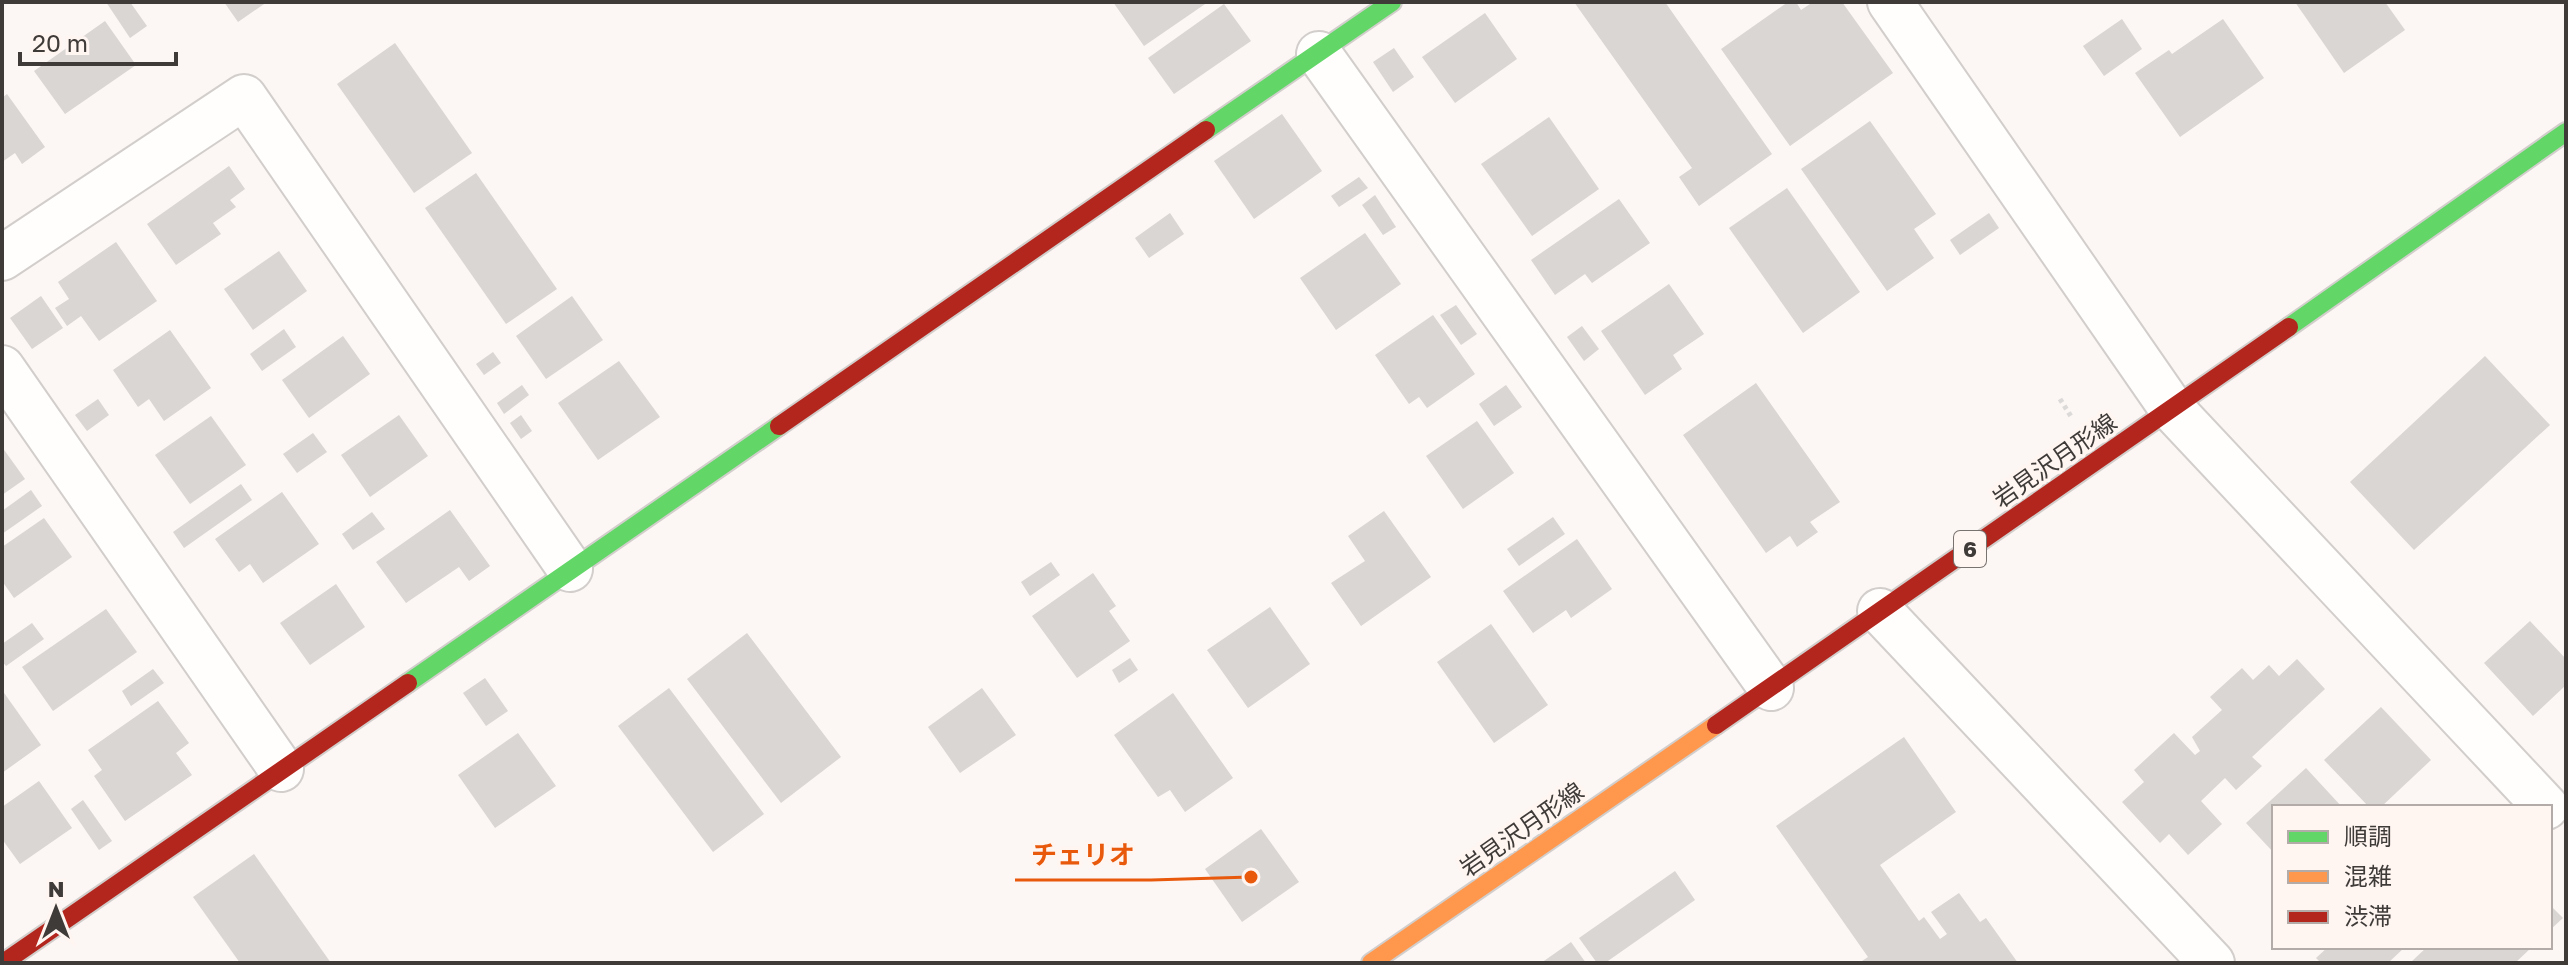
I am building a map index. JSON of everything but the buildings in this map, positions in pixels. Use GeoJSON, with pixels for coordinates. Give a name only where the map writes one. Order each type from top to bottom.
{"type":"FeatureCollection","features":[{"type":"Feature","properties":{"kind":"street"},"geometry":{"type":"LineString","coordinates":[[3,963],[1392,2]]}},
{"type":"Feature","properties":{"kind":"street"},"geometry":{"type":"LineString","coordinates":[[1890,2],[2172,409],[2544,805]]}},
{"type":"Feature","properties":{"kind":"street"},"geometry":{"type":"LineString","coordinates":[[1319,54],[1771,688]]}},
{"type":"Feature","properties":{"kind":"street"},"geometry":{"type":"LineString","coordinates":[[2,258],[244,97],[570,569]]}},
{"type":"Feature","properties":{"kind":"street","name":"岩見沢月形線"},"geometry":{"type":"LineString","coordinates":[[1371,963],[1771,688],[2566,132]]}},
{"type":"Feature","properties":{"kind":"street"},"geometry":{"type":"LineString","coordinates":[[2,368],[281,769]]}},
{"type":"Feature","properties":{"kind":"street"},"geometry":{"type":"LineString","coordinates":[[1880,611],[2212,963]]}},
{"type":"Feature","properties":{"kind":"street"},"geometry":{"type":"LineString","coordinates":[[2552,813],[2566,828]]}},
{"type":"Feature","properties":{"kind":"traffic: fast"},"geometry":{"type":"LineString","coordinates":[[1206,130],[1392,2]]}},
{"type":"Feature","properties":{"kind":"traffic: fast"},"geometry":{"type":"LineString","coordinates":[[2289,327],[2566,132]]}},
{"type":"Feature","properties":{"kind":"traffic: fast"},"geometry":{"type":"LineString","coordinates":[[408,683],[779,426]]}},
{"type":"Feature","properties":{"kind":"traffic: slow"},"geometry":{"type":"LineString","coordinates":[[1371,963],[1716,725]]}},
{"type":"Feature","properties":{"kind":"traffic: jam"},"geometry":{"type":"LineString","coordinates":[[779,426],[1206,130]]}},
{"type":"Feature","properties":{"kind":"traffic: jam"},"geometry":{"type":"LineString","coordinates":[[1716,725],[2289,327]]}},
{"type":"Feature","properties":{"kind":"traffic: jam"},"geometry":{"type":"LineString","coordinates":[[3,963],[408,683]]}},
{"type":"Feature","properties":{"kind":"place","name":"チェリオ"},"geometry":{"type":"Point","coordinates":[1251,877]}}]}
